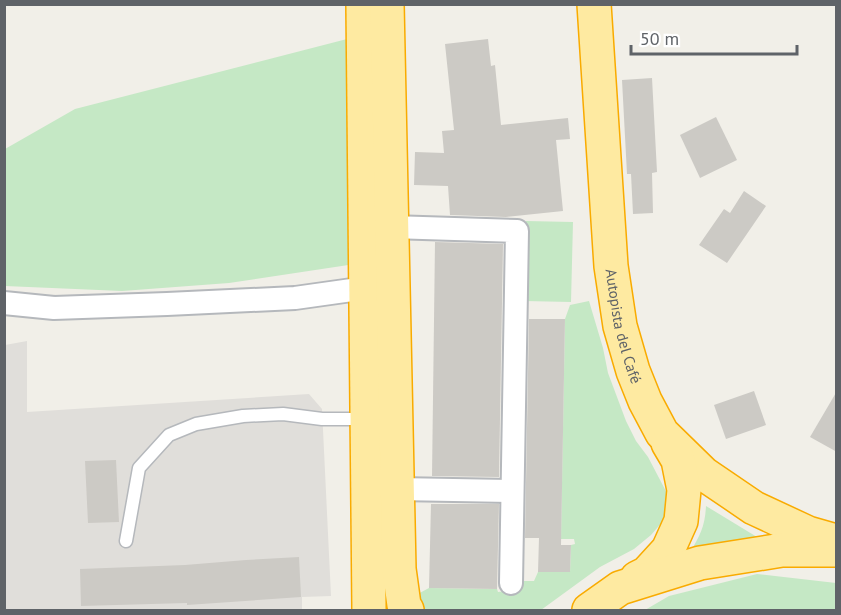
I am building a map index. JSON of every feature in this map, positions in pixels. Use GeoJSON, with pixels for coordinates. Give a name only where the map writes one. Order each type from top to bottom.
{"type":"FeatureCollection","features":[{"type":"Feature","properties":{"kind":"highway"},"geometry":{"type":"LineString","coordinates":[[363,4],[369,610]]}},
{"type":"Feature","properties":{"kind":"highway"},"geometry":{"type":"LineString","coordinates":[[387,4],[399,568],[404,605],[407,610]]}},
{"type":"Feature","properties":{"kind":"highway","name":"Autopista del Café"},"geometry":{"type":"LineString","coordinates":[[594,4],[611,266],[620,326],[633,371],[645,401],[662,433],[705,474],[754,508],[808,533],[837,541]]}},
{"type":"Feature","properties":{"kind":"highway"},"geometry":{"type":"LineString","coordinates":[[589,610],[620,588],[647,573],[668,550],[681,521],[684,490],[678,460],[662,433]]}},
{"type":"Feature","properties":{"kind":"highway"},"geometry":{"type":"LineString","coordinates":[[620,588],[699,563],[782,550],[837,550]]}},
{"type":"Feature","properties":{"kind":"street"},"geometry":{"type":"LineString","coordinates":[[392,227],[517,231],[511,583]]}},
{"type":"Feature","properties":{"kind":"street"},"geometry":{"type":"LineString","coordinates":[[4,303],[54,308],[167,304],[296,298],[366,288]]}},
{"type":"Feature","properties":{"kind":"street"},"geometry":{"type":"LineString","coordinates":[[397,489],[512,491]]}},
{"type":"Feature","properties":{"kind":"lane"},"geometry":{"type":"LineString","coordinates":[[126,541],[139,468],[169,435],[196,424],[243,416],[283,414],[322,419],[367,419]]}},
{"type":"Feature","properties":{"kind":"shaded area"},"geometry":{"type":"Polygon","coordinates":[[[27,341],[27,412],[309,394],[322,409],[331,596],[302,597],[302,610],[5,610],[5,345],[27,341]]]}},
{"type":"Feature","properties":{"kind":"green space"},"geometry":{"type":"Polygon","coordinates":[[[347,39],[355,264],[229,283],[122,291],[5,286],[5,149],[75,109],[347,39]]]}},
{"type":"Feature","properties":{"kind":"green space"},"geometry":{"type":"Polygon","coordinates":[[[526,221],[573,222],[571,302],[524,301],[526,221]]]}},
{"type":"Feature","properties":{"kind":"green space"},"geometry":{"type":"Polygon","coordinates":[[[589,301],[608,373],[626,421],[669,497],[664,520],[634,549],[600,567],[541,610],[420,610],[414,596],[429,588],[497,589],[498,592],[521,589],[522,581],[534,581],[538,572],[570,572],[571,545],[575,544],[574,539],[561,539],[565,319],[570,305],[589,301]]]}},
{"type":"Feature","properties":{"kind":"green space"},"geometry":{"type":"Polygon","coordinates":[[[706,506],[757,537],[690,553],[701,531],[706,506]]]}},
{"type":"Feature","properties":{"kind":"green space"},"geometry":{"type":"Polygon","coordinates":[[[757,574],[836,583],[836,610],[645,610],[669,596],[757,574]]]}},
{"type":"Feature","properties":{"kind":"building"},"geometry":{"type":"Polygon","coordinates":[[[488,39],[491,66],[495,65],[501,125],[568,118],[570,139],[556,140],[563,211],[506,217],[450,215],[448,186],[414,185],[415,152],[444,153],[442,131],[454,130],[445,44],[488,39]]]}},
{"type":"Feature","properties":{"kind":"building"},"geometry":{"type":"Polygon","coordinates":[[[652,78],[657,172],[652,173],[653,213],[633,214],[631,174],[627,174],[622,80],[652,78]]]}},
{"type":"Feature","properties":{"kind":"building"},"geometry":{"type":"Polygon","coordinates":[[[716,117],[737,160],[700,178],[680,135],[716,117]]]}},
{"type":"Feature","properties":{"kind":"building"},"geometry":{"type":"Polygon","coordinates":[[[744,191],[766,206],[727,263],[699,245],[724,209],[730,213],[744,191]]]}},
{"type":"Feature","properties":{"kind":"building"},"geometry":{"type":"Polygon","coordinates":[[[435,242],[503,244],[499,477],[432,476],[435,242]]]}},
{"type":"Feature","properties":{"kind":"building"},"geometry":{"type":"Polygon","coordinates":[[[529,319],[565,319],[561,545],[571,545],[570,572],[538,572],[539,538],[525,538],[529,319]]]}},
{"type":"Feature","properties":{"kind":"building"},"geometry":{"type":"Polygon","coordinates":[[[754,391],[766,425],[726,439],[714,405],[754,391]]]}},
{"type":"Feature","properties":{"kind":"building"},"geometry":{"type":"Polygon","coordinates":[[[837,391],[837,452],[810,437],[837,391]]]}},
{"type":"Feature","properties":{"kind":"building"},"geometry":{"type":"Polygon","coordinates":[[[116,460],[119,522],[88,523],[85,461],[116,460]]]}},
{"type":"Feature","properties":{"kind":"building"},"geometry":{"type":"Polygon","coordinates":[[[431,504],[499,504],[497,589],[429,588],[431,504]]]}},
{"type":"Feature","properties":{"kind":"building"},"geometry":{"type":"Polygon","coordinates":[[[299,557],[301,597],[187,605],[187,603],[81,606],[80,569],[299,557]]]}}]}
